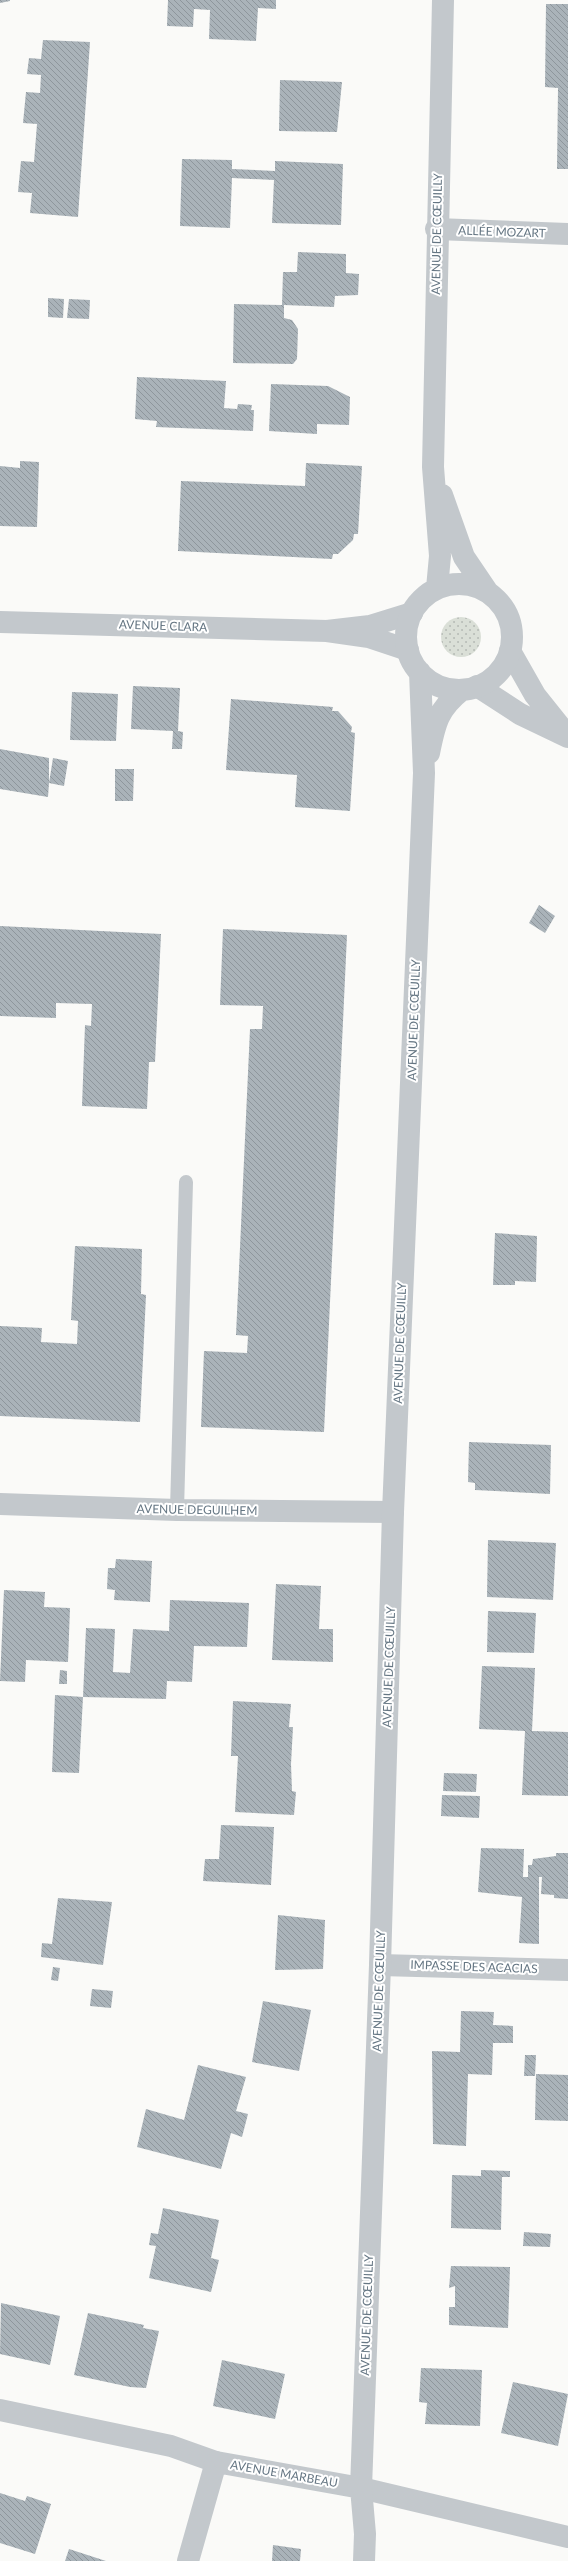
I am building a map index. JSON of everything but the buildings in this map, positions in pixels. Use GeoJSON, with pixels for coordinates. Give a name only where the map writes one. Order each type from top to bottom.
{"type":"FeatureCollection","features":[{"type":"Feature","properties":{"kind":"street","name":"AVENUE DE CŒUILLY"},"geometry":{"type":"LineString","coordinates":[[437,588],[440,556],[433,467],[436,229],[443,0]]}},
{"type":"Feature","properties":{"kind":"street","name":"ALLÉE MOZART"},"geometry":{"type":"LineString","coordinates":[[436,229],[568,234]]}},
{"type":"Feature","properties":{"kind":"street","name":"AVENUE DE CŒUILLY"},"geometry":{"type":"LineString","coordinates":[[433,467],[464,557],[487,591]]}},
{"type":"Feature","properties":{"kind":"street"},"geometry":{"type":"LineString","coordinates":[[453,584],[470,585],[487,591],[499,602],[508,617],[512,634],[510,651],[503,666],[492,678],[470,688],[446,688],[432,682],[420,672],[408,650],[406,637],[412,613],[426,595],[437,588],[453,584]]}},
{"type":"Feature","properties":{"kind":"street","name":"AVENUE CLARA"},"geometry":{"type":"LineString","coordinates":[[327,631],[370,626],[412,613]]}},
{"type":"Feature","properties":{"kind":"street","name":"AVENUE CLARA"},"geometry":{"type":"LineString","coordinates":[[0,622],[327,631],[369,637],[408,650]]}},
{"type":"Feature","properties":{"kind":"street"},"geometry":{"type":"LineString","coordinates":[[470,688],[568,737],[536,695],[510,651]]}},
{"type":"Feature","properties":{"kind":"street","name":"AVENUE DE CŒUILLY"},"geometry":{"type":"LineString","coordinates":[[364,2561],[365,2534],[361,2488],[380,1965],[393,1512],[424,773],[420,672]]}},
{"type":"Feature","properties":{"kind":"street","name":"AVENUE DE CŒUILLY"},"geometry":{"type":"LineString","coordinates":[[424,773],[435,724],[446,702],[470,688]]}},
{"type":"Feature","properties":{"kind":"street","name":"AVENUE DEGUILHEM"},"geometry":{"type":"LineString","coordinates":[[0,1504],[177,1510],[393,1512]]}},
{"type":"Feature","properties":{"kind":"street","name":"IMPASSE DES ACACIAS"},"geometry":{"type":"LineString","coordinates":[[380,1965],[568,1970]]}},
{"type":"Feature","properties":{"kind":"street","name":"AVENUE MARBEAU"},"geometry":{"type":"LineString","coordinates":[[0,2410],[170,2446],[216,2462],[361,2488],[568,2537]]}},
{"type":"Feature","properties":{"kind":"street"},"geometry":{"type":"LineString","coordinates":[[188,2561],[216,2462]]}},
{"type":"Feature","properties":{"kind":"lane"},"geometry":{"type":"LineString","coordinates":[[177,1510],[186,1182]]}},
{"type":"Feature","properties":{"kind":"shaded area"},"geometry":{"type":"Polygon","coordinates":[[[465,617],[472,620],[478,626],[481,637],[480,645],[472,654],[465,657],[457,657],[450,654],[442,645],[441,633],[444,626],[453,618],[465,617]]]}}]}
